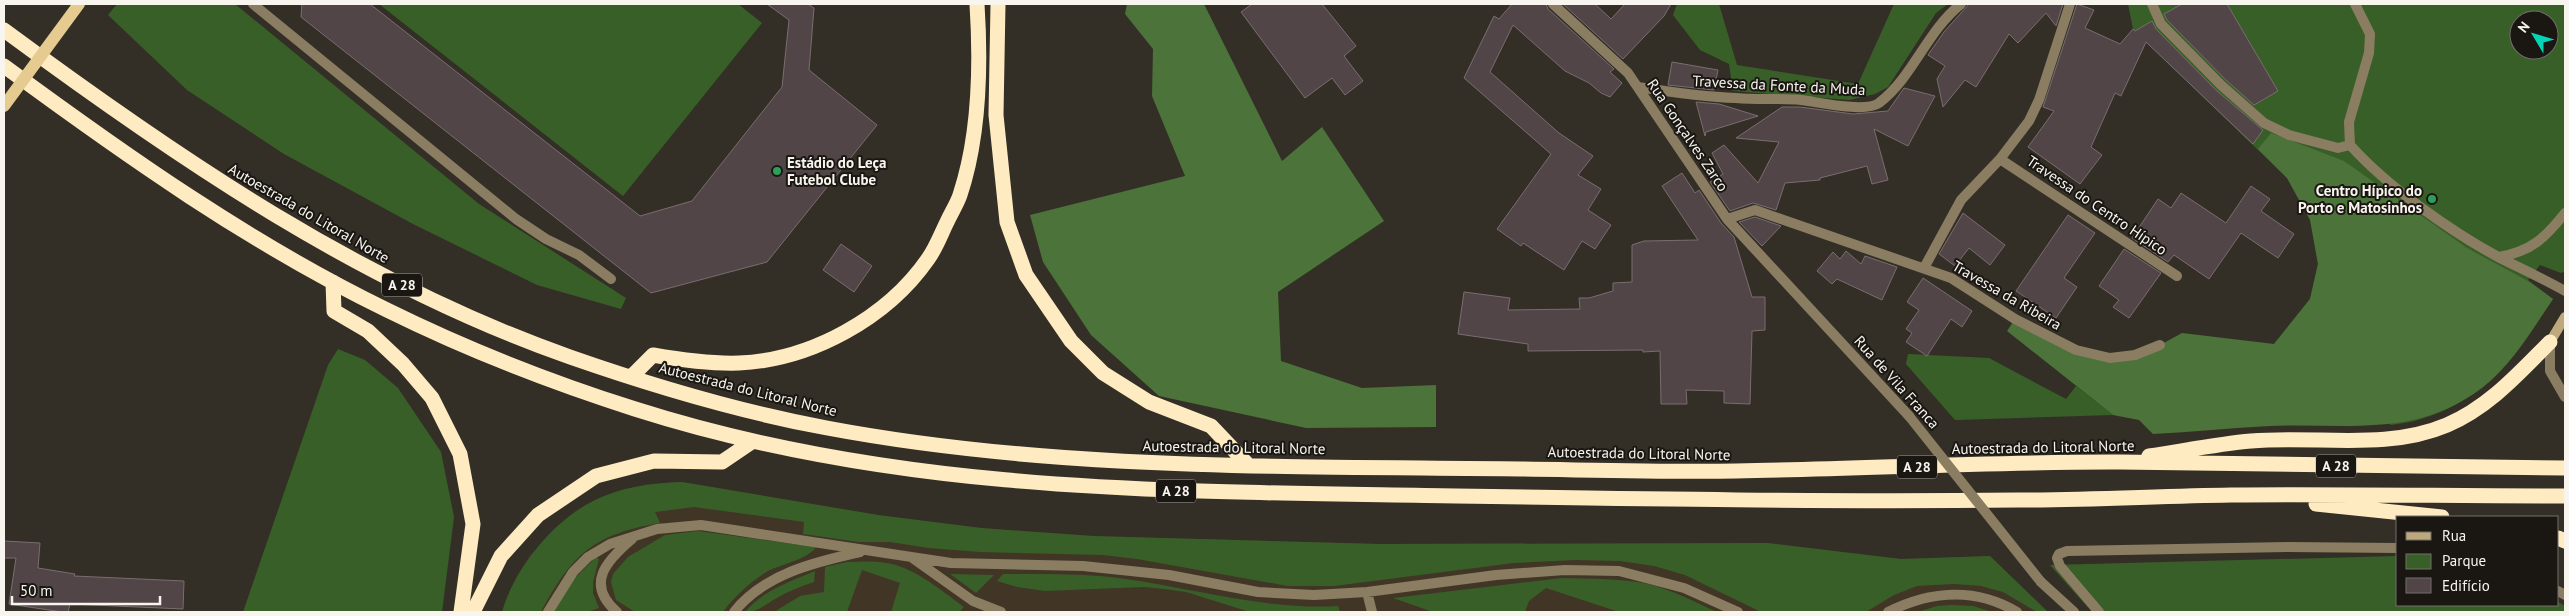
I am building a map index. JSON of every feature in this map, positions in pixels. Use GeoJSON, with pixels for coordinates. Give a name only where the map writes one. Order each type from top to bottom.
{"type":"FeatureCollection","features":[{"type":"Feature","properties":{"kind":"highway"},"geometry":{"type":"LineString","coordinates":[[631,377],[653,355],[695,362],[740,363],[782,357],[812,347],[857,325],[882,308],[905,286],[929,258],[960,196],[972,146],[977,100],[977,4]]}},
{"type":"Feature","properties":{"kind":"highway"},"geometry":{"type":"LineString","coordinates":[[998,4],[996,115],[1007,222],[1026,275],[1071,341],[1103,373],[1149,402],[1211,426],[1249,466]]}},
{"type":"Feature","properties":{"kind":"highway","name":"Autoestrada do Litoral Norte"},"geometry":{"type":"LineString","coordinates":[[4,30],[119,114],[197,166],[282,221],[362,266],[503,331],[568,356],[631,377],[759,413],[824,428],[995,451],[1108,460],[1249,466],[1729,472],[2106,462],[2565,468]]}},
{"type":"Feature","properties":{"kind":"highway","name":"A 28"},"geometry":{"type":"LineString","coordinates":[[4,66],[174,186],[333,282],[386,310],[435,332],[559,383],[635,409],[753,441],[916,471],[1037,484],[1148,490],[1602,498],[1987,500],[2232,495],[2565,496]]}},
{"type":"Feature","properties":{"kind":"highway"},"geometry":{"type":"LineString","coordinates":[[333,282],[334,311],[368,331],[402,364],[432,398],[460,454],[473,524],[461,612]]}},
{"type":"Feature","properties":{"kind":"highway"},"geometry":{"type":"LineString","coordinates":[[2106,462],[2251,441],[2381,440],[2422,434],[2448,425],[2474,411],[2505,388],[2550,342]]}},
{"type":"Feature","properties":{"kind":"highway"},"geometry":{"type":"LineString","coordinates":[[473,612],[501,556],[538,515],[596,476],[654,461],[722,462],[753,441]]}},
{"type":"Feature","properties":{"kind":"highway"},"geometry":{"type":"LineString","coordinates":[[2232,495],[2432,516]]}},
{"type":"Feature","properties":{"kind":"main road"},"geometry":{"type":"LineString","coordinates":[[4,106],[79,4]]}},
{"type":"Feature","properties":{"kind":"main road"},"geometry":{"type":"LineString","coordinates":[[2550,342],[2565,317]]}},
{"type":"Feature","properties":{"kind":"street"},"geometry":{"type":"LineString","coordinates":[[253,4],[516,219],[546,239],[578,254],[611,279]]}},
{"type":"Feature","properties":{"kind":"street","name":"Rua Gonçalves Zarco"},"geometry":{"type":"LineString","coordinates":[[1553,4],[1628,73],[1727,219],[1792,289]]}},
{"type":"Feature","properties":{"kind":"street","name":"Travessa da Fonte da Muda"},"geometry":{"type":"LineString","coordinates":[[1638,87],[1737,99],[1799,100],[1852,107],[1877,104],[1898,86],[1942,20],[1961,4]]}},
{"type":"Feature","properties":{"kind":"street"},"geometry":{"type":"LineString","coordinates":[[1924,268],[1961,200],[2000,159],[2029,121],[2039,100],[2070,4]]}},
{"type":"Feature","properties":{"kind":"street"},"geometry":{"type":"LineString","coordinates":[[2152,4],[2161,24],[2220,84],[2264,123],[2289,135],[2338,148],[2350,145]]}},
{"type":"Feature","properties":{"kind":"street"},"geometry":{"type":"LineString","coordinates":[[2355,4],[2370,34],[2369,53],[2349,122],[2350,145],[2369,166],[2424,207],[2500,257],[2565,291]]}},
{"type":"Feature","properties":{"kind":"street","name":"Travessa do Centro Hípico"},"geometry":{"type":"LineString","coordinates":[[2000,159],[2177,276]]}},
{"type":"Feature","properties":{"kind":"street","name":"Travessa da Ribeira"},"geometry":{"type":"LineString","coordinates":[[1727,219],[1755,210],[1951,278],[2015,319],[2076,350],[2110,358],[2135,355],[2160,345]]}},
{"type":"Feature","properties":{"kind":"street"},"geometry":{"type":"LineString","coordinates":[[2500,257],[2528,250],[2543,238],[2565,213]]}},
{"type":"Feature","properties":{"kind":"street","name":"Rua de Vila Franca"},"geometry":{"type":"LineString","coordinates":[[1792,289],[1909,416],[2040,582],[2074,612]]}},
{"type":"Feature","properties":{"kind":"street"},"geometry":{"type":"LineString","coordinates":[[2550,342],[2550,370],[2565,397]]}},
{"type":"Feature","properties":{"kind":"street"},"geometry":{"type":"LineString","coordinates":[[548,612],[561,588],[588,557],[610,544],[656,530],[702,525],[951,563],[1091,566],[1169,575],[1258,592],[1314,595],[1367,592],[1564,570],[1619,571],[1684,588],[1738,612]]}},
{"type":"Feature","properties":{"kind":"street"},"geometry":{"type":"LineString","coordinates":[[616,612],[602,595],[600,579],[605,565],[636,536]]}},
{"type":"Feature","properties":{"kind":"street"},"geometry":{"type":"LineString","coordinates":[[2098,612],[2060,566],[2057,558],[2059,554],[2067,551],[2287,547],[2396,548]]}},
{"type":"Feature","properties":{"kind":"street"},"geometry":{"type":"LineString","coordinates":[[734,612],[761,586],[788,573],[822,560],[866,550]]}},
{"type":"Feature","properties":{"kind":"street"},"geometry":{"type":"LineString","coordinates":[[910,556],[973,601],[1001,612]]}},
{"type":"Feature","properties":{"kind":"street"},"geometry":{"type":"LineString","coordinates":[[1367,592],[1372,612]]}},
{"type":"Feature","properties":{"kind":"street"},"geometry":{"type":"LineString","coordinates":[[1888,612],[1929,596],[1957,594],[1983,598],[2017,612]]}},
{"type":"Feature","properties":{"kind":"shaded area"},"geometry":{"type":"Polygon","coordinates":[[[682,482],[878,515],[981,528],[1093,536],[1379,544],[1768,543],[1901,559],[1990,556],[2048,612],[502,612],[517,576],[530,555],[571,516],[592,502],[618,491],[647,484],[682,482]]]}},
{"type":"Feature","properties":{"kind":"green space"},"geometry":{"type":"Polygon","coordinates":[[[117,4],[235,4],[479,204],[626,298],[621,309],[537,285],[413,224],[284,154],[187,90],[108,15],[117,4]]]}},
{"type":"Feature","properties":{"kind":"green space"},"geometry":{"type":"Polygon","coordinates":[[[379,4],[738,4],[762,23],[623,196],[379,4]]]}},
{"type":"Feature","properties":{"kind":"green space"},"geometry":{"type":"Polygon","coordinates":[[[1127,4],[1204,4],[1282,161],[1322,127],[1384,221],[1278,292],[1281,361],[1362,388],[1436,385],[1436,427],[1306,428],[1159,396],[1091,335],[1043,262],[1030,215],[1185,176],[1152,96],[1153,49],[1125,14],[1127,4]]]}},
{"type":"Feature","properties":{"kind":"green space"},"geometry":{"type":"Polygon","coordinates":[[[1677,4],[1719,4],[1737,65],[1858,84],[1894,4],[1948,4],[1936,13],[1888,87],[1875,94],[1849,100],[1733,91],[1729,64],[1700,50],[1673,15],[1677,4]]]}},
{"type":"Feature","properties":{"kind":"green space","name":"Centro Hípico do Porto e Matosinhos"},"geometry":{"type":"Polygon","coordinates":[[[2128,4],[2565,4],[2565,271],[2561,273],[2540,265],[2528,280],[2553,299],[2513,354],[2499,370],[2466,399],[2446,410],[2416,420],[2391,425],[2274,344],[2310,299],[2318,264],[2311,220],[2287,178],[2133,29],[2128,4]]]}},
{"type":"Feature","properties":{"kind":"green space"},"geometry":{"type":"Polygon","coordinates":[[[2271,133],[2344,161],[2467,248],[2528,281],[2553,299],[2512,358],[2493,379],[2457,404],[2432,415],[2406,421],[2380,425],[2270,426],[2153,434],[2139,420],[2113,415],[2007,331],[2015,319],[2076,350],[2110,358],[2160,345],[2182,333],[2274,344],[2310,299],[2318,264],[2310,220],[2287,178],[2258,149],[2271,133]]]}},
{"type":"Feature","properties":{"kind":"green space"},"geometry":{"type":"Polygon","coordinates":[[[338,349],[365,360],[398,388],[441,452],[454,517],[442,612],[243,612],[328,365],[338,349]]]}},
{"type":"Feature","properties":{"kind":"green space"},"geometry":{"type":"Polygon","coordinates":[[[1908,354],[1989,358],[2066,399],[2076,386],[2113,415],[1955,420],[1906,364],[1908,354]]]}},
{"type":"Feature","properties":{"kind":"green space"},"geometry":{"type":"Polygon","coordinates":[[[682,482],[878,515],[981,528],[1093,536],[1379,544],[1768,543],[1901,559],[1990,556],[2048,612],[2037,612],[2003,592],[1981,586],[1954,584],[1917,586],[1894,595],[1866,612],[1761,612],[1685,575],[1654,566],[1620,561],[1575,560],[1514,563],[1334,586],[1288,586],[1137,559],[1103,555],[980,552],[929,548],[890,542],[859,542],[803,534],[804,522],[694,507],[655,512],[660,523],[618,533],[587,550],[563,575],[541,612],[502,612],[516,579],[537,548],[578,510],[604,496],[625,489],[659,483],[682,482]]]}},
{"type":"Feature","properties":{"kind":"green space"},"geometry":{"type":"Polygon","coordinates":[[[698,531],[816,547],[807,555],[770,570],[750,583],[723,612],[635,612],[616,600],[611,582],[613,574],[628,557],[665,535],[698,531]]]}},
{"type":"Feature","properties":{"kind":"green space"},"geometry":{"type":"Polygon","coordinates":[[[2396,556],[2396,606],[2559,606],[2559,603],[2565,606],[2565,612],[2092,612],[2050,565],[2396,556]]]}},
{"type":"Feature","properties":{"kind":"green space"},"geometry":{"type":"Polygon","coordinates":[[[596,557],[599,559],[593,582],[593,593],[599,608],[587,612],[554,612],[572,581],[596,557]]]}},
{"type":"Feature","properties":{"kind":"green space"},"geometry":{"type":"Polygon","coordinates":[[[847,562],[879,562],[902,567],[935,585],[964,607],[959,612],[891,612],[900,583],[862,570],[847,612],[774,612],[800,596],[824,592],[825,567],[847,562]]]}},
{"type":"Feature","properties":{"kind":"green space"},"geometry":{"type":"Polygon","coordinates":[[[815,571],[814,582],[786,593],[758,609],[745,612],[768,592],[815,571]]]}},
{"type":"Feature","properties":{"kind":"green space"},"geometry":{"type":"Polygon","coordinates":[[[950,574],[994,575],[976,593],[950,574]]]}},
{"type":"Feature","properties":{"kind":"green space"},"geometry":{"type":"Polygon","coordinates":[[[1003,574],[1064,574],[1111,577],[1258,602],[1284,605],[1338,606],[1340,612],[1250,612],[1186,592],[1144,587],[1045,591],[1017,587],[997,581],[1003,574]]]}},
{"type":"Feature","properties":{"kind":"green space"},"geometry":{"type":"Polygon","coordinates":[[[1562,578],[1616,580],[1648,584],[1675,593],[1717,612],[1619,612],[1546,588],[1529,601],[1525,612],[1433,612],[1393,598],[1562,578]]]}},
{"type":"Feature","properties":{"kind":"green space"},"geometry":{"type":"Polygon","coordinates":[[[1937,606],[1973,606],[1992,612],[1918,612],[1937,606]]]}},
{"type":"Feature","properties":{"kind":"building","name":"Estádio do Leça Futebol Clube"},"geometry":{"type":"Polygon","coordinates":[[[302,4],[370,4],[640,216],[692,201],[782,87],[789,20],[767,4],[808,4],[814,8],[809,70],[877,125],[767,262],[651,293],[301,17],[302,4]]]}},
{"type":"Feature","properties":{"kind":"building"},"geometry":{"type":"Polygon","coordinates":[[[1252,4],[1322,4],[1356,46],[1344,56],[1363,81],[1345,95],[1332,78],[1305,98],[1241,12],[1252,4]]]}},
{"type":"Feature","properties":{"kind":"building"},"geometry":{"type":"Polygon","coordinates":[[[1512,4],[1546,4],[1548,9],[1614,69],[1610,72],[1622,83],[1610,97],[1601,93],[1589,83],[1565,71],[1513,25],[1490,72],[1559,133],[1593,156],[1578,175],[1601,189],[1588,210],[1611,225],[1595,249],[1582,241],[1564,270],[1523,243],[1521,246],[1497,229],[1551,154],[1464,78],[1494,16],[1499,19],[1512,4]]]}},
{"type":"Feature","properties":{"kind":"building"},"geometry":{"type":"Polygon","coordinates":[[[1563,4],[1595,4],[1611,19],[1625,4],[1671,4],[1664,16],[1623,59],[1563,4]]]}},
{"type":"Feature","properties":{"kind":"building"},"geometry":{"type":"Polygon","coordinates":[[[1969,4],[2063,4],[2056,26],[2046,13],[2018,43],[2009,34],[1976,87],[1965,80],[1943,107],[1937,79],[1945,66],[1928,55],[1944,32],[1969,4]]]}},
{"type":"Feature","properties":{"kind":"building"},"geometry":{"type":"Polygon","coordinates":[[[2077,4],[2094,10],[2085,28],[2120,44],[2133,29],[2135,31],[2152,21],[2156,29],[2216,90],[2263,130],[2253,144],[2146,42],[2121,96],[2115,93],[2091,147],[2102,155],[2080,184],[2028,147],[2054,111],[2043,107],[2077,4]]]}},
{"type":"Feature","properties":{"kind":"building"},"geometry":{"type":"Polygon","coordinates":[[[2182,4],[2227,4],[2278,91],[2254,105],[2226,80],[2167,20],[2164,14],[2182,4]]]}},
{"type":"Feature","properties":{"kind":"building"},"geometry":{"type":"Polygon","coordinates":[[[1672,62],[1718,70],[1714,90],[1668,85],[1672,62]]]}},
{"type":"Feature","properties":{"kind":"building"},"geometry":{"type":"Polygon","coordinates":[[[1904,88],[1935,96],[1908,146],[1874,129],[1888,180],[1872,184],[1867,166],[1820,178],[1820,180],[1785,183],[1776,210],[1753,203],[1730,211],[1710,182],[1723,174],[1712,153],[1724,145],[1758,183],[1779,142],[1736,138],[1782,107],[1800,107],[1853,114],[1888,111],[1904,88]]]}},
{"type":"Feature","properties":{"kind":"building"},"geometry":{"type":"Polygon","coordinates":[[[1696,102],[1719,104],[1758,116],[1706,132],[1705,136],[1696,102]]]}},
{"type":"Feature","properties":{"kind":"building"},"geometry":{"type":"Polygon","coordinates":[[[1682,173],[1695,193],[1699,190],[1721,223],[1734,237],[1752,297],[1765,297],[1765,330],[1752,331],[1750,404],[1724,403],[1724,391],[1686,390],[1687,404],[1661,404],[1660,351],[1528,351],[1528,344],[1458,334],[1464,292],[1510,298],[1508,310],[1580,309],[1579,298],[1589,298],[1613,291],[1613,283],[1632,282],[1632,245],[1644,241],[1698,240],[1662,186],[1682,173]]]}},
{"type":"Feature","properties":{"kind":"building"},"geometry":{"type":"Polygon","coordinates":[[[2251,186],[2270,199],[2261,211],[2294,234],[2278,258],[2241,233],[2209,279],[2174,255],[2168,262],[2132,238],[2158,199],[2171,208],[2181,193],[2226,223],[2251,186]]]}},
{"type":"Feature","properties":{"kind":"building"},"geometry":{"type":"Polygon","coordinates":[[[1963,213],[2005,245],[1990,265],[1969,248],[1955,266],[1939,254],[1963,213]]]}},
{"type":"Feature","properties":{"kind":"building"},"geometry":{"type":"Polygon","coordinates":[[[2068,215],[2095,233],[2064,278],[2077,287],[2056,318],[2016,291],[2068,215]]]}},
{"type":"Feature","properties":{"kind":"building"},"geometry":{"type":"Polygon","coordinates":[[[1755,217],[1781,226],[1762,246],[1739,222],[1755,217]]]}},
{"type":"Feature","properties":{"kind":"building"},"geometry":{"type":"Polygon","coordinates":[[[841,244],[872,266],[854,292],[823,270],[841,244]]]}},
{"type":"Feature","properties":{"kind":"building"},"geometry":{"type":"Polygon","coordinates":[[[2124,249],[2161,273],[2129,318],[2113,307],[2119,300],[2099,286],[2124,249]]]}},
{"type":"Feature","properties":{"kind":"building"},"geometry":{"type":"Polygon","coordinates":[[[1846,251],[1861,264],[1865,256],[1897,267],[1882,300],[1837,279],[1832,284],[1817,271],[1833,252],[1840,259],[1846,251]]]}},
{"type":"Feature","properties":{"kind":"building"},"geometry":{"type":"Polygon","coordinates":[[[1923,278],[1972,311],[1962,327],[1951,319],[1927,356],[1906,342],[1912,333],[1906,329],[1919,310],[1907,302],[1923,278]]]}},
{"type":"Feature","properties":{"kind":"building"},"geometry":{"type":"Polygon","coordinates":[[[4,541],[40,543],[38,568],[75,574],[74,576],[184,581],[183,609],[70,604],[68,612],[62,612],[9,604],[16,558],[4,558],[4,541]]]}},
{"type":"Feature","properties":{"kind":"place","name":"Estádio do Leça Futebol Clube"},"geometry":{"type":"Point","coordinates":[777,171]}},
{"type":"Feature","properties":{"kind":"place","name":"Centro Hípico do Porto e Matosinhos"},"geometry":{"type":"Point","coordinates":[2432,199]}}]}
